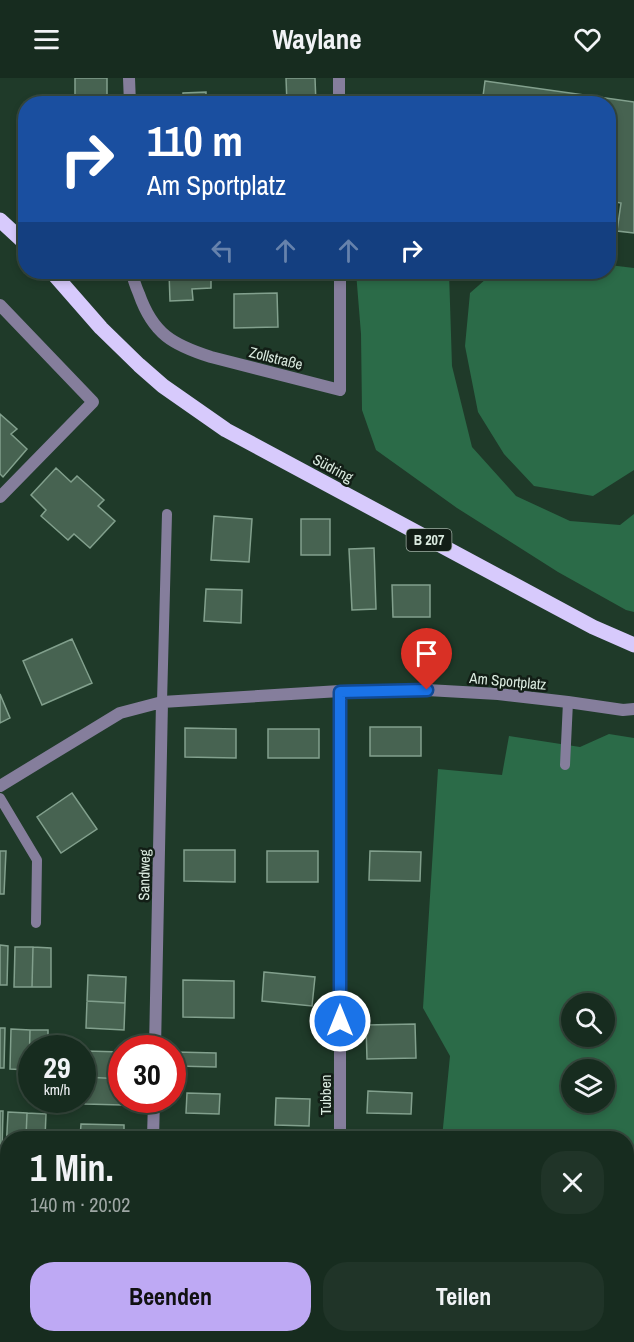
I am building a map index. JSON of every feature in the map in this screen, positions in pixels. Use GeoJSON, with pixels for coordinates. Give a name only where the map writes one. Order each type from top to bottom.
{"type":"FeatureCollection","features":[{"type":"Feature","properties":{"kind":"main road"},"geometry":{"type":"LineString","coordinates":[[0,220],[18,237]]}},
{"type":"Feature","properties":{"kind":"main road","name":"Südring"},"geometry":{"type":"LineString","coordinates":[[58,279],[101,328],[139,365],[163,386],[226,430],[593,627],[634,645]]}},
{"type":"Feature","properties":{"kind":"street"},"geometry":{"type":"LineString","coordinates":[[129,78],[130,96]]}},
{"type":"Feature","properties":{"kind":"street"},"geometry":{"type":"LineString","coordinates":[[339,78],[339,96]]}},
{"type":"Feature","properties":{"kind":"street","name":"Zollstraße"},"geometry":{"type":"LineString","coordinates":[[134,279],[143,306],[152,322],[162,334],[175,343],[211,357],[340,390],[340,279]]}},
{"type":"Feature","properties":{"kind":"street"},"geometry":{"type":"LineString","coordinates":[[0,305],[93,402],[0,497]]}},
{"type":"Feature","properties":{"kind":"street","name":"Am Sportplatz"},"geometry":{"type":"LineString","coordinates":[[0,786],[120,713],[162,702],[340,692],[427,690],[498,694],[623,710],[634,709]]}},
{"type":"Feature","properties":{"kind":"street","name":"Tubben"},"geometry":{"type":"LineString","coordinates":[[340,692],[340,1131]]}},
{"type":"Feature","properties":{"kind":"street","name":"Sandweg"},"geometry":{"type":"LineString","coordinates":[[155,1035],[162,702]]}},
{"type":"Feature","properties":{"kind":"street"},"geometry":{"type":"LineString","coordinates":[[153,1131],[154,1113]]}},
{"type":"Feature","properties":{"kind":"lane"},"geometry":{"type":"LineString","coordinates":[[162,702],[167,514]]}},
{"type":"Feature","properties":{"kind":"lane"},"geometry":{"type":"LineString","coordinates":[[566,765],[568,702]]}},
{"type":"Feature","properties":{"kind":"lane"},"geometry":{"type":"LineString","coordinates":[[0,798],[37,860],[36,923]]}},
{"type":"Feature","properties":{"kind":"green space"},"geometry":{"type":"Polygon","coordinates":[[[616,266],[634,268],[634,470],[593,496],[534,486],[504,454],[478,412],[465,346],[470,293],[486,279],[616,279],[616,266]]]}},
{"type":"Feature","properties":{"kind":"green space"},"geometry":{"type":"Polygon","coordinates":[[[357,279],[449,279],[452,366],[472,447],[516,496],[570,521],[620,525],[634,514],[634,612],[626,610],[558,572],[457,508],[376,450],[362,410],[361,334],[357,279]]]}},
{"type":"Feature","properties":{"kind":"green space"},"geometry":{"type":"Polygon","coordinates":[[[609,734],[634,738],[634,1131],[443,1131],[450,1056],[423,1008],[438,769],[502,775],[509,736],[580,747],[609,734]]]}},
{"type":"Feature","properties":{"kind":"building"},"geometry":{"type":"Polygon","coordinates":[[[75,78],[107,78],[107,96],[75,96],[75,78]]]}},
{"type":"Feature","properties":{"kind":"building"},"geometry":{"type":"Polygon","coordinates":[[[286,78],[315,78],[316,96],[287,96],[286,78]]]}},
{"type":"Feature","properties":{"kind":"building"},"geometry":{"type":"Polygon","coordinates":[[[485,81],[591,96],[483,96],[485,81]]]}},
{"type":"Feature","properties":{"kind":"building"},"geometry":{"type":"Polygon","coordinates":[[[206,92],[206,96],[183,96],[183,93],[206,92]]]}},
{"type":"Feature","properties":{"kind":"building"},"geometry":{"type":"Polygon","coordinates":[[[616,99],[634,102],[634,233],[617,231],[621,203],[616,202],[616,99]]]}},
{"type":"Feature","properties":{"kind":"building"},"geometry":{"type":"Polygon","coordinates":[[[169,279],[211,279],[211,288],[192,289],[193,300],[170,301],[169,279]]]}},
{"type":"Feature","properties":{"kind":"building"},"geometry":{"type":"Polygon","coordinates":[[[277,293],[278,327],[234,328],[234,294],[277,293]]]}},
{"type":"Feature","properties":{"kind":"building"},"geometry":{"type":"Polygon","coordinates":[[[0,414],[17,429],[11,434],[27,449],[3,477],[0,474],[0,414]]]}},
{"type":"Feature","properties":{"kind":"building"},"geometry":{"type":"Polygon","coordinates":[[[56,468],[71,482],[77,476],[104,500],[98,506],[115,521],[90,548],[74,534],[68,540],[41,516],[46,510],[31,495],[56,468]]]}},
{"type":"Feature","properties":{"kind":"building"},"geometry":{"type":"Polygon","coordinates":[[[214,516],[252,519],[249,562],[211,560],[214,516]]]}},
{"type":"Feature","properties":{"kind":"building"},"geometry":{"type":"Polygon","coordinates":[[[301,519],[330,519],[330,555],[301,555],[301,519]]]}},
{"type":"Feature","properties":{"kind":"building"},"geometry":{"type":"Polygon","coordinates":[[[374,548],[376,609],[352,610],[349,549],[374,548]]]}},
{"type":"Feature","properties":{"kind":"building"},"geometry":{"type":"Polygon","coordinates":[[[392,585],[430,585],[430,617],[393,617],[392,585]]]}},
{"type":"Feature","properties":{"kind":"building"},"geometry":{"type":"Polygon","coordinates":[[[206,589],[242,590],[241,623],[204,621],[206,589]]]}},
{"type":"Feature","properties":{"kind":"building"},"geometry":{"type":"Polygon","coordinates":[[[72,639],[92,683],[42,705],[23,661],[72,639]]]}},
{"type":"Feature","properties":{"kind":"building"},"geometry":{"type":"Polygon","coordinates":[[[0,694],[10,718],[0,723],[0,694]]]}},
{"type":"Feature","properties":{"kind":"building"},"geometry":{"type":"Polygon","coordinates":[[[370,727],[421,727],[421,756],[370,756],[370,727]]]}},
{"type":"Feature","properties":{"kind":"building"},"geometry":{"type":"Polygon","coordinates":[[[185,728],[236,729],[236,758],[185,757],[185,728]]]}},
{"type":"Feature","properties":{"kind":"building"},"geometry":{"type":"Polygon","coordinates":[[[268,729],[319,729],[319,758],[268,758],[268,729]]]}},
{"type":"Feature","properties":{"kind":"building"},"geometry":{"type":"Polygon","coordinates":[[[72,793],[97,829],[61,853],[37,817],[72,793]]]}},
{"type":"Feature","properties":{"kind":"building"},"geometry":{"type":"Polygon","coordinates":[[[184,850],[235,850],[235,882],[184,881],[184,850]]]}},
{"type":"Feature","properties":{"kind":"building"},"geometry":{"type":"Polygon","coordinates":[[[0,851],[6,851],[4,894],[0,894],[0,851]]]}},
{"type":"Feature","properties":{"kind":"building"},"geometry":{"type":"Polygon","coordinates":[[[267,851],[318,851],[318,882],[267,882],[267,851]]]}},
{"type":"Feature","properties":{"kind":"building"},"geometry":{"type":"Polygon","coordinates":[[[370,851],[421,852],[420,881],[369,880],[370,851]]]}},
{"type":"Feature","properties":{"kind":"building"},"geometry":{"type":"Polygon","coordinates":[[[0,945],[8,946],[7,985],[0,985],[0,945]]]}},
{"type":"Feature","properties":{"kind":"building"},"geometry":{"type":"Polygon","coordinates":[[[15,947],[33,947],[32,987],[14,987],[15,947]]]}},
{"type":"Feature","properties":{"kind":"building"},"geometry":{"type":"Polygon","coordinates":[[[33,947],[51,948],[51,987],[32,987],[33,947]]]}},
{"type":"Feature","properties":{"kind":"building"},"geometry":{"type":"Polygon","coordinates":[[[264,972],[315,977],[312,1006],[262,1001],[264,972]]]}},
{"type":"Feature","properties":{"kind":"building"},"geometry":{"type":"Polygon","coordinates":[[[88,975],[126,977],[125,1003],[87,1001],[88,975]]]}},
{"type":"Feature","properties":{"kind":"building"},"geometry":{"type":"Polygon","coordinates":[[[183,980],[234,981],[234,1018],[183,1017],[183,980]]]}},
{"type":"Feature","properties":{"kind":"building"},"geometry":{"type":"Polygon","coordinates":[[[87,1001],[125,1003],[124,1030],[86,1028],[87,1001]]]}},
{"type":"Feature","properties":{"kind":"building"},"geometry":{"type":"Polygon","coordinates":[[[415,1024],[416,1058],[367,1059],[366,1025],[415,1024]]]}},
{"type":"Feature","properties":{"kind":"building"},"geometry":{"type":"Polygon","coordinates":[[[0,1028],[5,1028],[4,1068],[0,1068],[0,1028]]]}},
{"type":"Feature","properties":{"kind":"building"},"geometry":{"type":"Polygon","coordinates":[[[11,1029],[30,1030],[30,1035],[18,1035],[18,1069],[10,1069],[11,1029]]]}},
{"type":"Feature","properties":{"kind":"building"},"geometry":{"type":"Polygon","coordinates":[[[30,1030],[48,1030],[48,1035],[30,1035],[30,1030]]]}},
{"type":"Feature","properties":{"kind":"building"},"geometry":{"type":"Polygon","coordinates":[[[96,1051],[108,1052],[108,1078],[96,1078],[96,1051]]]}},
{"type":"Feature","properties":{"kind":"building"},"geometry":{"type":"Polygon","coordinates":[[[186,1052],[216,1053],[216,1067],[186,1066],[186,1052]]]}},
{"type":"Feature","properties":{"kind":"building"},"geometry":{"type":"Polygon","coordinates":[[[96,1078],[108,1078],[108,1105],[96,1104],[96,1078]]]}},
{"type":"Feature","properties":{"kind":"building"},"geometry":{"type":"Polygon","coordinates":[[[368,1091],[412,1093],[411,1114],[367,1113],[368,1091]]]}},
{"type":"Feature","properties":{"kind":"building"},"geometry":{"type":"Polygon","coordinates":[[[187,1093],[220,1094],[219,1114],[186,1113],[187,1093]]]}},
{"type":"Feature","properties":{"kind":"building"},"geometry":{"type":"Polygon","coordinates":[[[276,1098],[310,1099],[309,1126],[275,1125],[276,1098]]]}},
{"type":"Feature","properties":{"kind":"building"},"geometry":{"type":"Polygon","coordinates":[[[0,1111],[3,1111],[2,1131],[0,1131],[0,1111]]]}},
{"type":"Feature","properties":{"kind":"building"},"geometry":{"type":"Polygon","coordinates":[[[8,1112],[27,1113],[26,1131],[7,1131],[8,1112]]]}},
{"type":"Feature","properties":{"kind":"building"},"geometry":{"type":"Polygon","coordinates":[[[27,1113],[46,1114],[45,1131],[26,1131],[27,1113]]]}},
{"type":"Feature","properties":{"kind":"building"},"geometry":{"type":"Polygon","coordinates":[[[81,1124],[124,1125],[124,1131],[80,1131],[81,1124]]]}},
{"type":"Feature","properties":{"kind":"route"},"geometry":{"type":"LineString","coordinates":[[340,1021],[340,692],[427,690]]}}]}
